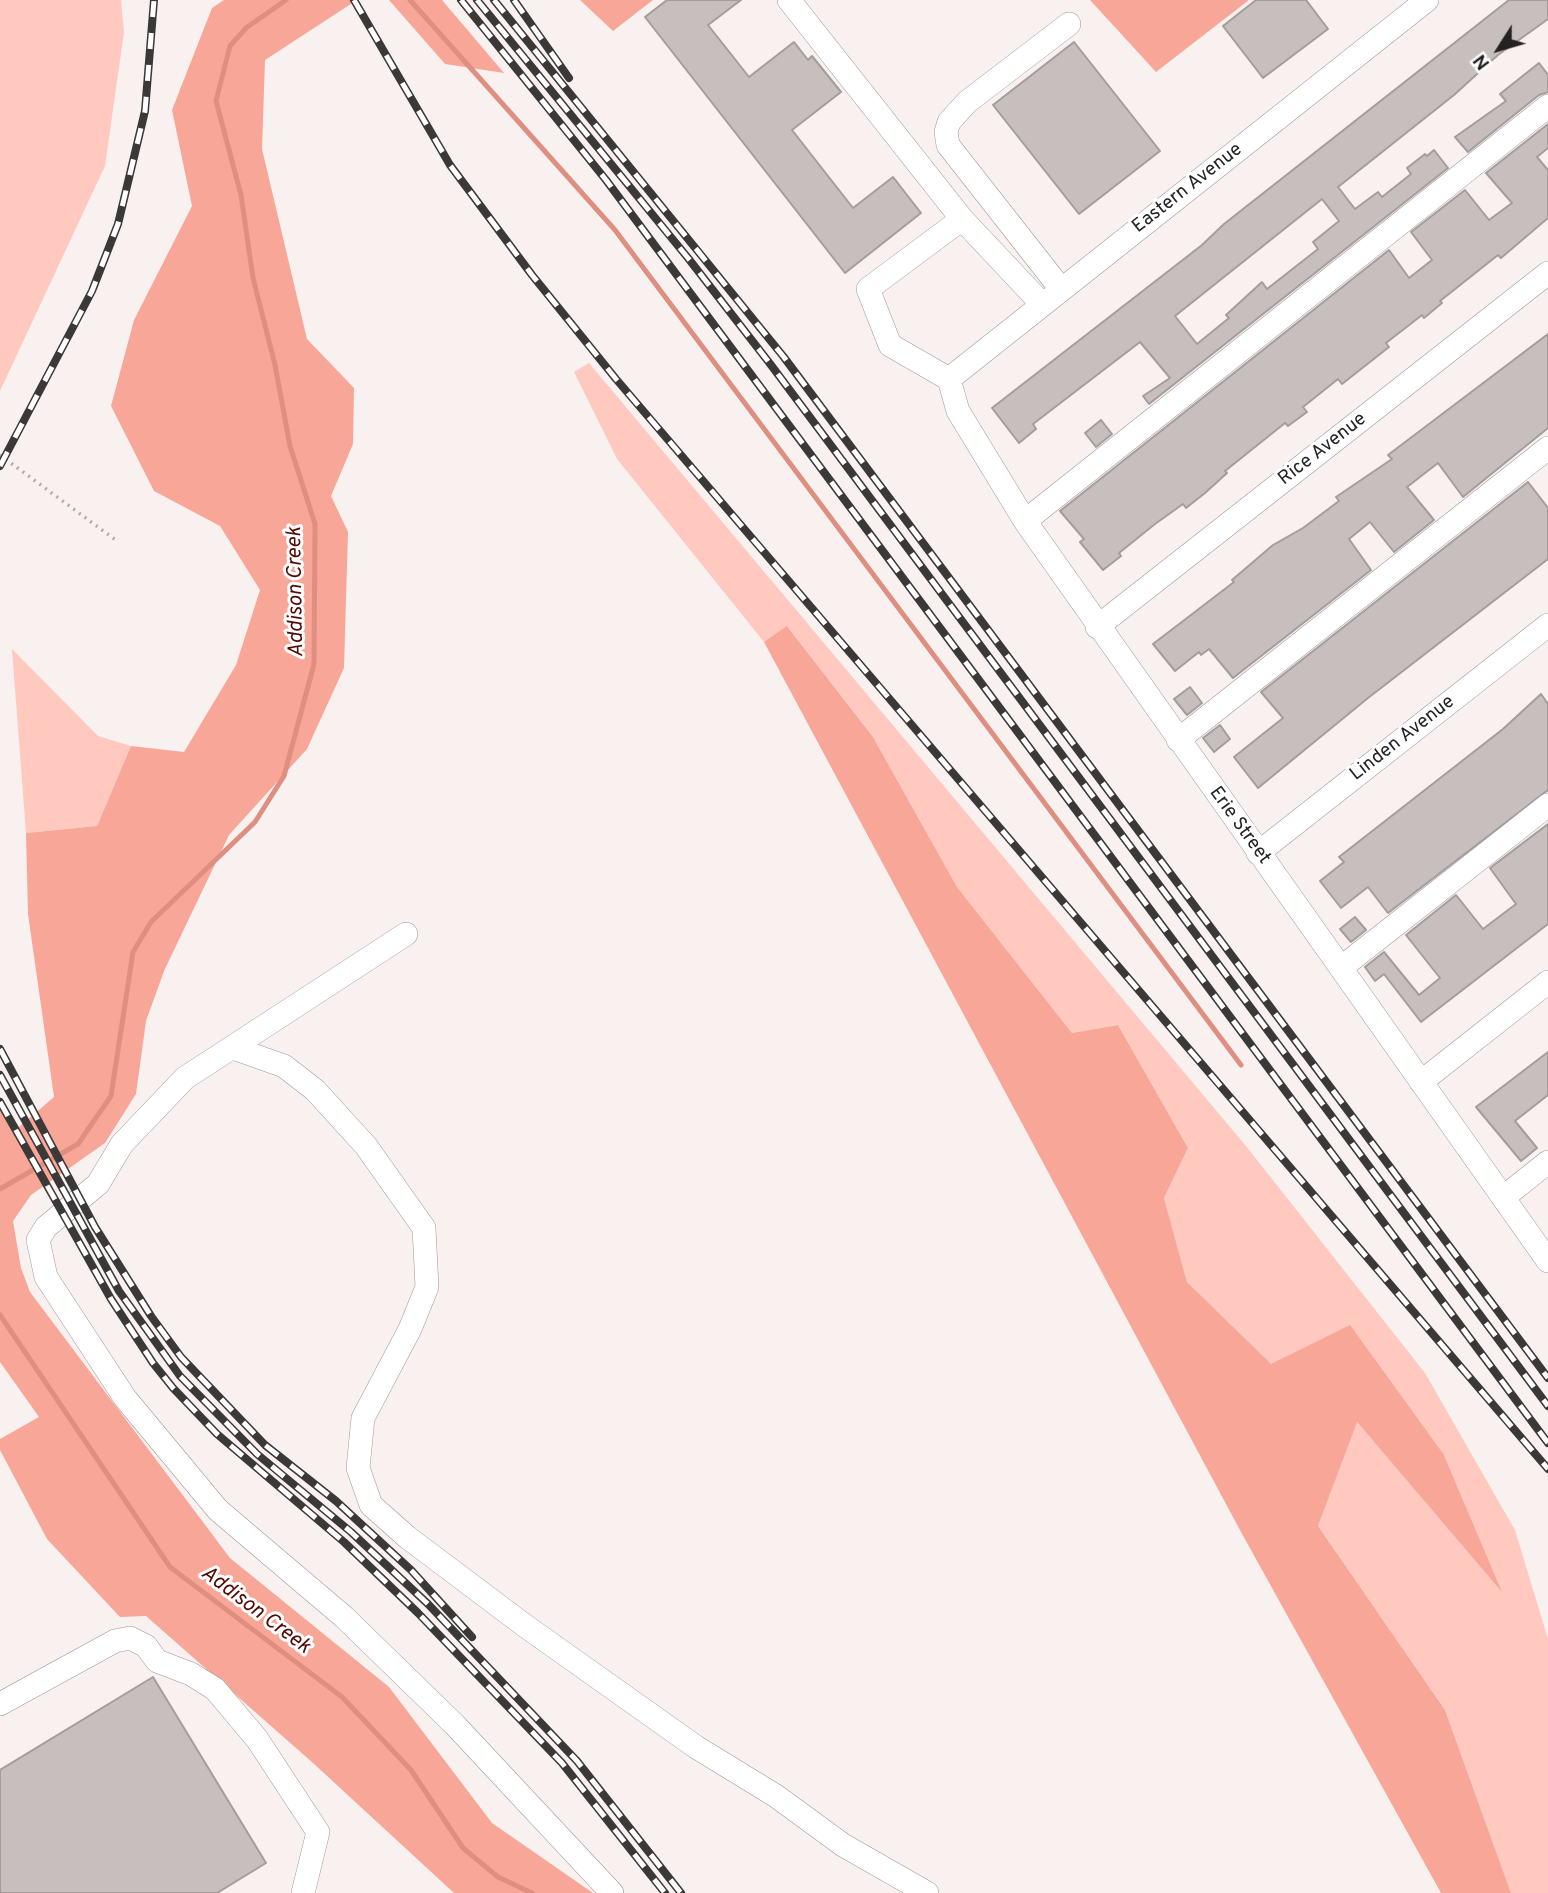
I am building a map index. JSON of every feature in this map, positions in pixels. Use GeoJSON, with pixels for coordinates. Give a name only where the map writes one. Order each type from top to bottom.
{"type":"FeatureCollection","features":[{"type":"Feature","properties":{"kind":"street"},"geometry":{"type":"LineString","coordinates":[[789,0],[962,219],[1042,304]]}},
{"type":"Feature","properties":{"kind":"street","name":"Eastern Avenue"},"geometry":{"type":"LineString","coordinates":[[949,379],[1427,0]]}},
{"type":"Feature","properties":{"kind":"street"},"geometry":{"type":"LineString","coordinates":[[1061,289],[948,145],[946,132],[949,122],[967,102],[1069,24]]}},
{"type":"Feature","properties":{"kind":"street"},"geometry":{"type":"LineString","coordinates":[[1025,521],[1548,106]]}},
{"type":"Feature","properties":{"kind":"street"},"geometry":{"type":"LineString","coordinates":[[949,379],[890,345],[868,289],[962,219]]}},
{"type":"Feature","properties":{"kind":"street","name":"Rice Avenue"},"geometry":{"type":"LineString","coordinates":[[1097,627],[1548,273]]}},
{"type":"Feature","properties":{"kind":"street","name":"Erie Street"},"geometry":{"type":"LineString","coordinates":[[949,379],[958,411],[1025,521],[1097,627],[1342,967],[1548,1261]]}},
{"type":"Feature","properties":{"kind":"street"},"geometry":{"type":"LineString","coordinates":[[1178,740],[1548,447]]}},
{"type":"Feature","properties":{"kind":"street","name":"Linden Avenue"},"geometry":{"type":"LineString","coordinates":[[1258,853],[1548,625]]}},
{"type":"Feature","properties":{"kind":"street"},"geometry":{"type":"LineString","coordinates":[[1342,967],[1548,805]]}},
{"type":"Feature","properties":{"kind":"street"},"geometry":{"type":"LineString","coordinates":[[407,934],[186,1078],[122,1144],[99,1184],[46,1227],[38,1240],[46,1277],[125,1398],[218,1510],[344,1617],[418,1689],[612,1893]]}},
{"type":"Feature","properties":{"kind":"street"},"geometry":{"type":"LineString","coordinates":[[1421,1082],[1548,982]]}},
{"type":"Feature","properties":{"kind":"street"},"geometry":{"type":"LineString","coordinates":[[233,1048],[284,1066],[315,1090],[366,1146],[424,1228],[427,1287],[410,1329],[363,1418],[358,1468],[371,1505],[407,1537],[524,1625],[696,1746],[776,1796],[844,1845],[927,1893]]}},
{"type":"Feature","properties":{"kind":"street"},"geometry":{"type":"LineString","coordinates":[[1504,1196],[1548,1162]]}},
{"type":"Feature","properties":{"kind":"street"},"geometry":{"type":"LineString","coordinates":[[0,1704],[115,1641],[130,1638],[146,1646],[157,1661],[199,1679],[215,1689],[257,1739],[318,1832],[303,1893]]}},
{"type":"Feature","properties":{"kind":"path"},"geometry":{"type":"LineString","coordinates":[[0,455],[117,541]]}},
{"type":"Feature","properties":{"kind":"shaded area"},"geometry":{"type":"Polygon","coordinates":[[[0,0],[121,0],[124,32],[105,166],[0,391],[0,0]]]}},
{"type":"Feature","properties":{"kind":"shaded area"},"geometry":{"type":"Polygon","coordinates":[[[224,0],[357,0],[265,60],[262,149],[307,339],[354,388],[353,444],[331,496],[348,532],[344,668],[307,749],[229,835],[164,971],[146,1021],[136,1094],[105,1143],[31,1195],[13,1221],[21,1268],[30,1292],[230,1558],[389,1687],[492,1823],[593,1893],[454,1893],[313,1763],[146,1616],[120,1617],[47,1539],[0,1450],[0,1439],[39,1417],[0,1362],[0,1097],[19,1127],[54,1097],[28,914],[26,833],[97,826],[131,746],[184,752],[236,665],[260,590],[220,526],[154,491],[111,406],[134,320],[192,206],[172,110],[212,8],[224,0]]]}},
{"type":"Feature","properties":{"kind":"shaded area"},"geometry":{"type":"Polygon","coordinates":[[[389,0],[442,0],[504,73],[445,64],[389,0]]]}},
{"type":"Feature","properties":{"kind":"shaded area"},"geometry":{"type":"Polygon","coordinates":[[[580,0],[653,0],[613,31],[580,0]]]}},
{"type":"Feature","properties":{"kind":"shaded area"},"geometry":{"type":"Polygon","coordinates":[[[1090,0],[1249,0],[1156,72],[1090,0]]]}},
{"type":"Feature","properties":{"kind":"shaded area"},"geometry":{"type":"Polygon","coordinates":[[[589,363],[1246,1146],[1425,1373],[1515,1530],[1548,1639],[1548,1893],[1511,1893],[1445,1710],[1318,1526],[1356,1421],[1501,1590],[1444,1455],[1271,1365],[1187,1282],[1164,1198],[1188,1148],[1118,1025],[1072,1033],[957,887],[873,737],[788,627],[764,642],[617,459],[574,372],[589,363]]]}},
{"type":"Feature","properties":{"kind":"shaded area"},"geometry":{"type":"Polygon","coordinates":[[[787,626],[873,737],[957,887],[1072,1033],[1118,1025],[1188,1148],[1164,1198],[1187,1282],[1271,1364],[1350,1325],[1444,1455],[1502,1592],[1357,1422],[1318,1526],[1445,1710],[1511,1893],[1441,1893],[1241,1532],[764,642],[787,626]]]}},
{"type":"Feature","properties":{"kind":"shaded area"},"geometry":{"type":"Polygon","coordinates":[[[12,649],[98,736],[131,746],[97,826],[26,833],[12,649]]]}},
{"type":"Feature","properties":{"kind":"building"},"geometry":{"type":"Polygon","coordinates":[[[667,0],[741,0],[708,25],[749,77],[794,42],[808,60],[812,56],[841,92],[792,130],[853,208],[893,177],[921,213],[845,273],[645,17],[667,0]]]}},
{"type":"Feature","properties":{"kind":"building"},"geometry":{"type":"Polygon","coordinates":[[[1256,0],[1306,0],[1328,29],[1263,78],[1223,26],[1256,0]]]}},
{"type":"Feature","properties":{"kind":"building"},"geometry":{"type":"Polygon","coordinates":[[[1509,0],[1548,0],[1548,19],[1498,55],[1454,95],[1338,187],[1355,209],[1378,192],[1382,197],[1411,174],[1407,168],[1434,150],[1448,168],[1149,404],[1143,396],[1170,378],[1140,342],[1033,424],[1036,429],[1019,443],[992,408],[1202,245],[1224,224],[1509,0]],[[1322,199],[1175,316],[1197,344],[1229,318],[1226,315],[1262,282],[1267,289],[1318,249],[1313,242],[1339,221],[1322,199]]]}},
{"type":"Feature","properties":{"kind":"building"},"geometry":{"type":"Polygon","coordinates":[[[1074,42],[1160,151],[1079,214],[993,105],[1074,42]]]}},
{"type":"Feature","properties":{"kind":"building"},"geometry":{"type":"Polygon","coordinates":[[[1539,63],[1548,75],[1548,92],[1539,95],[1468,152],[1455,137],[1506,101],[1500,94],[1539,63]]]}},
{"type":"Feature","properties":{"kind":"building"},"geometry":{"type":"Polygon","coordinates":[[[1548,124],[1548,148],[1537,157],[1548,170],[1548,218],[1501,258],[1498,255],[1440,301],[1442,303],[1424,318],[1422,315],[1386,343],[1389,347],[1342,384],[1338,379],[1303,407],[1307,412],[1288,426],[1285,423],[1225,471],[1227,473],[1205,493],[1186,508],[1183,504],[1155,524],[1119,553],[1121,556],[1103,570],[1080,542],[1084,539],[1060,511],[1389,250],[1409,278],[1432,260],[1411,232],[1465,190],[1489,220],[1512,203],[1486,173],[1548,124]]]}},
{"type":"Feature","properties":{"kind":"building"},"geometry":{"type":"Polygon","coordinates":[[[1548,334],[1548,428],[1463,497],[1438,463],[1407,487],[1434,520],[1394,552],[1370,522],[1349,539],[1371,570],[1233,678],[1209,649],[1201,655],[1199,652],[1175,671],[1153,644],[1234,582],[1232,580],[1273,545],[1303,528],[1339,501],[1336,497],[1392,459],[1388,455],[1548,334]]]}},
{"type":"Feature","properties":{"kind":"building"},"geometry":{"type":"Polygon","coordinates":[[[1101,420],[1112,434],[1096,447],[1085,433],[1101,420]]]}},
{"type":"Feature","properties":{"kind":"building"},"geometry":{"type":"Polygon","coordinates":[[[1528,482],[1548,508],[1548,559],[1368,698],[1258,788],[1234,757],[1283,718],[1261,692],[1528,482]]]}},
{"type":"Feature","properties":{"kind":"building"},"geometry":{"type":"Polygon","coordinates":[[[1190,687],[1202,703],[1187,715],[1174,699],[1190,687]]]}},
{"type":"Feature","properties":{"kind":"building"},"geometry":{"type":"Polygon","coordinates":[[[1541,694],[1548,704],[1548,790],[1388,913],[1368,887],[1341,908],[1320,881],[1344,862],[1339,857],[1503,729],[1541,694]]]}},
{"type":"Feature","properties":{"kind":"building"},"geometry":{"type":"Polygon","coordinates":[[[1220,725],[1230,739],[1214,752],[1203,738],[1220,725]]]}},
{"type":"Feature","properties":{"kind":"building"},"geometry":{"type":"Polygon","coordinates":[[[1548,824],[1548,924],[1421,1022],[1384,974],[1375,981],[1365,967],[1384,952],[1419,995],[1440,978],[1406,935],[1456,895],[1483,929],[1516,904],[1490,868],[1548,824]]]}},
{"type":"Feature","properties":{"kind":"building"},"geometry":{"type":"Polygon","coordinates":[[[1355,917],[1366,930],[1351,942],[1340,929],[1355,917]]]}},
{"type":"Feature","properties":{"kind":"building"},"geometry":{"type":"Polygon","coordinates":[[[1548,1052],[1548,1095],[1515,1121],[1537,1148],[1521,1161],[1476,1107],[1548,1052]]]}},
{"type":"Feature","properties":{"kind":"building"},"geometry":{"type":"Polygon","coordinates":[[[153,1677],[266,1863],[217,1893],[0,1893],[0,1770],[153,1677]]]}},
{"type":"Feature","properties":{"kind":"waterway","name":"Addison Creek"},"geometry":{"type":"LineString","coordinates":[[0,1189],[78,1144],[111,1096],[133,952],[151,922],[255,822],[284,776],[314,664],[315,524],[290,446],[275,365],[253,278],[241,195],[216,101],[230,46],[246,28],[286,0]]}},
{"type":"Feature","properties":{"kind":"waterway"},"geometry":{"type":"LineString","coordinates":[[410,0],[615,230],[1241,1065]]}},
{"type":"Feature","properties":{"kind":"waterway","name":"Addison Creek"},"geometry":{"type":"LineString","coordinates":[[0,1315],[170,1567],[342,1697],[411,1770],[463,1848],[498,1877],[532,1893]]}},
{"type":"Feature","properties":{"kind":"railway"},"geometry":{"type":"LineString","coordinates":[[0,466],[92,291],[118,224],[145,111],[154,0]]}},
{"type":"Feature","properties":{"kind":"railway"},"geometry":{"type":"LineString","coordinates":[[354,0],[450,165],[532,275],[616,379],[1548,1469]]}},
{"type":"Feature","properties":{"kind":"railway"},"geometry":{"type":"LineString","coordinates":[[461,0],[606,180],[1548,1443]]}},
{"type":"Feature","properties":{"kind":"railway"},"geometry":{"type":"LineString","coordinates":[[477,0],[688,258],[771,365],[1548,1406]]}},
{"type":"Feature","properties":{"kind":"railway"},"geometry":{"type":"LineString","coordinates":[[494,0],[783,356],[1548,1378]]}},
{"type":"Feature","properties":{"kind":"railway"},"geometry":{"type":"LineString","coordinates":[[514,0],[569,78]]}},
{"type":"Feature","properties":{"kind":"railway"},"geometry":{"type":"LineString","coordinates":[[0,1049],[95,1227],[151,1316],[181,1357],[265,1445],[336,1501],[411,1570],[472,1637]]}},
{"type":"Feature","properties":{"kind":"railway"},"geometry":{"type":"LineString","coordinates":[[0,1075],[119,1291],[180,1376],[257,1454],[351,1532],[428,1604],[577,1761],[681,1893]]}},
{"type":"Feature","properties":{"kind":"railway"},"geometry":{"type":"LineString","coordinates":[[0,1102],[111,1299],[153,1363],[173,1388],[217,1434],[344,1542],[418,1613],[562,1763],[665,1893]]}}]}
